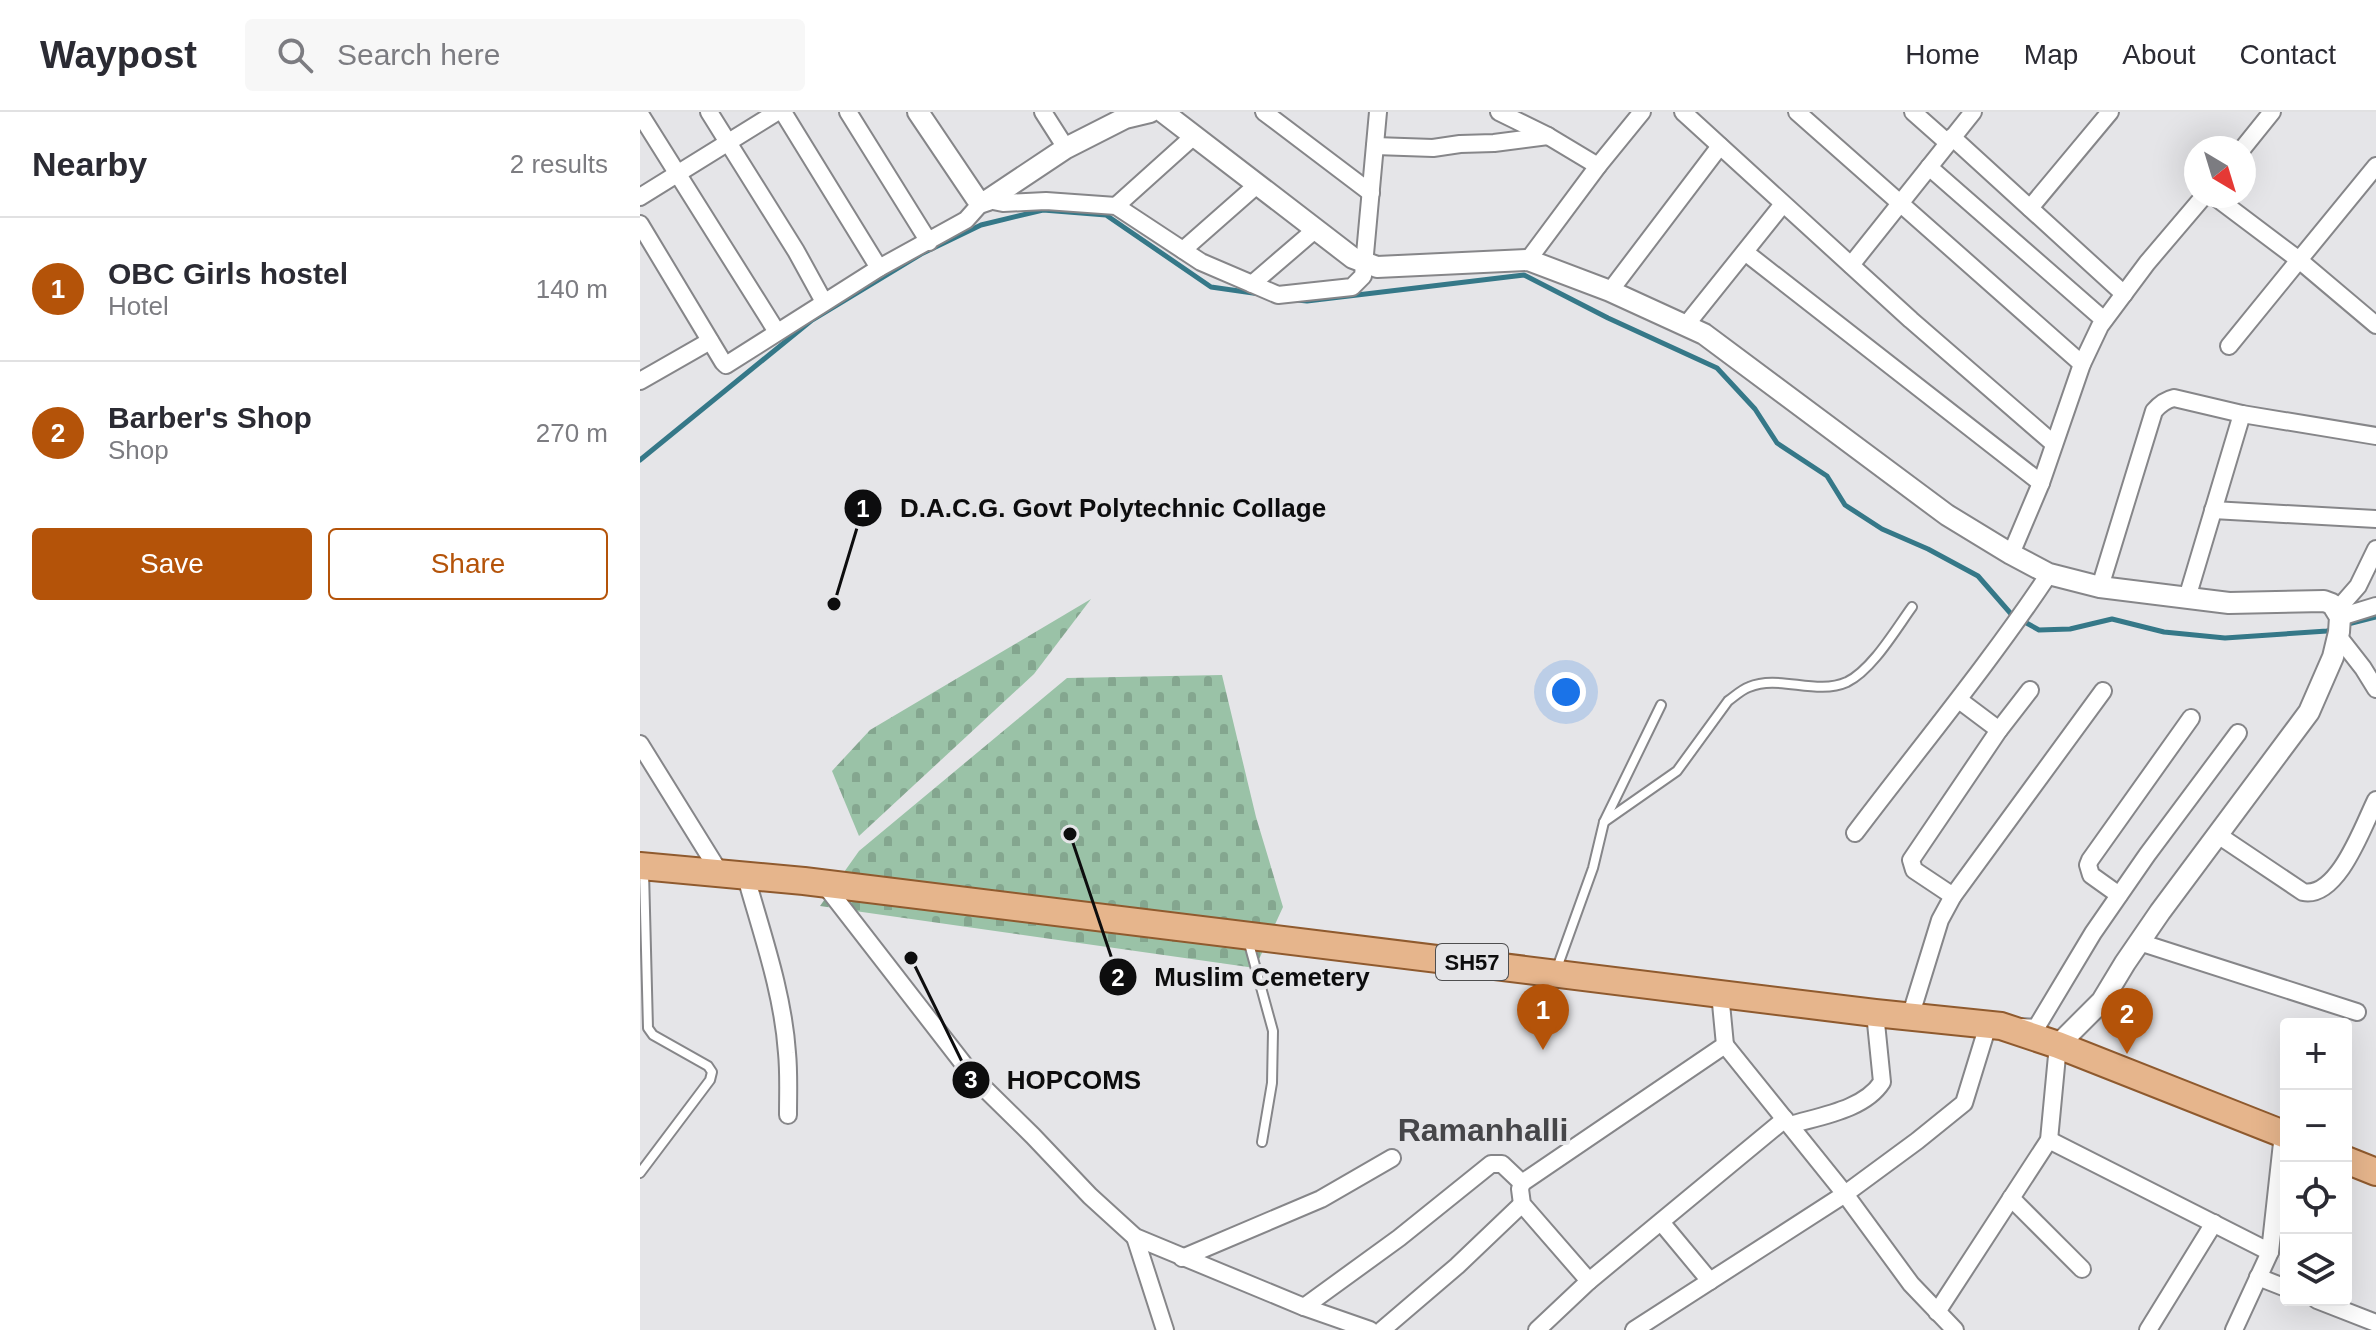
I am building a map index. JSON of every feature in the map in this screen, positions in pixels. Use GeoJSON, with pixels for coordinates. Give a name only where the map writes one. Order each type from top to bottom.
{"type":"FeatureCollection","features":[{"type":"Feature","properties":{"kind":"main road","name":"SH57"},"geometry":{"type":"LineString","coordinates":[[642,866],[824,884],[1995,1026],[2058,1045],[2280,1133]]}},
{"type":"Feature","properties":{"kind":"street"},"geometry":{"type":"LineString","coordinates":[[709,112],[796,251],[824,302]]}},
{"type":"Feature","properties":{"kind":"street"},"geometry":{"type":"LineString","coordinates":[[640,197],[777,112]]}},
{"type":"Feature","properties":{"kind":"street"},"geometry":{"type":"LineString","coordinates":[[783,112],[879,268]]}},
{"type":"Feature","properties":{"kind":"street"},"geometry":{"type":"LineString","coordinates":[[848,112],[929,242]]}},
{"type":"Feature","properties":{"kind":"street"},"geometry":{"type":"LineString","coordinates":[[918,112],[976,198],[1003,203],[1046,201],[1116,206],[1201,262],[1278,295],[1352,287],[1363,276],[1376,114]]}},
{"type":"Feature","properties":{"kind":"street"},"geometry":{"type":"LineString","coordinates":[[1043,112],[1066,148]]}},
{"type":"Feature","properties":{"kind":"street"},"geometry":{"type":"LineString","coordinates":[[642,231],[726,365],[879,268],[966,220],[985,201],[1066,148],[1132,114],[1150,112]]}},
{"type":"Feature","properties":{"kind":"street"},"geometry":{"type":"LineString","coordinates":[[1163,112],[1353,258],[1364,263],[1377,267],[1528,260],[1610,291],[1704,334],[1947,515],[2049,574],[2100,587],[2229,603],[2324,601],[2332,604],[2339,623],[2376,689]]}},
{"type":"Feature","properties":{"kind":"street"},"geometry":{"type":"LineString","coordinates":[[1264,112],[1371,193]]}},
{"type":"Feature","properties":{"kind":"street"},"geometry":{"type":"LineString","coordinates":[[1528,260],[1642,112]]}},
{"type":"Feature","properties":{"kind":"street"},"geometry":{"type":"LineString","coordinates":[[1683,112],[2054,444]]}},
{"type":"Feature","properties":{"kind":"street"},"geometry":{"type":"LineString","coordinates":[[1797,112],[2082,364]]}},
{"type":"Feature","properties":{"kind":"street"},"geometry":{"type":"LineString","coordinates":[[1913,112],[2030,208],[2124,294]]}},
{"type":"Feature","properties":{"kind":"street"},"geometry":{"type":"LineString","coordinates":[[1851,265],[1973,112]]}},
{"type":"Feature","properties":{"kind":"street"},"geometry":{"type":"LineString","coordinates":[[2030,208],[2110,112]]}},
{"type":"Feature","properties":{"kind":"street"},"geometry":{"type":"LineString","coordinates":[[2253,136],[2272,112]]}},
{"type":"Feature","properties":{"kind":"street"},"geometry":{"type":"LineString","coordinates":[[1502,113],[1598,166]]}},
{"type":"Feature","properties":{"kind":"street"},"geometry":{"type":"LineString","coordinates":[[640,114],[777,332]]}},
{"type":"Feature","properties":{"kind":"street"},"geometry":{"type":"LineString","coordinates":[[1116,206],[1195,135]]}},
{"type":"Feature","properties":{"kind":"street"},"geometry":{"type":"LineString","coordinates":[[1375,146],[1433,148],[1548,136]]}},
{"type":"Feature","properties":{"kind":"street"},"geometry":{"type":"LineString","coordinates":[[1610,291],[1720,146]]}},
{"type":"Feature","properties":{"kind":"street"},"geometry":{"type":"LineString","coordinates":[[2229,346],[2376,166]]}},
{"type":"Feature","properties":{"kind":"street"},"geometry":{"type":"LineString","coordinates":[[1929,167],[2104,320]]}},
{"type":"Feature","properties":{"kind":"street"},"geometry":{"type":"LineString","coordinates":[[1183,250],[1258,184]]}},
{"type":"Feature","properties":{"kind":"street"},"geometry":{"type":"LineString","coordinates":[[1686,325],[1783,204]]}},
{"type":"Feature","properties":{"kind":"street"},"geometry":{"type":"LineString","coordinates":[[2011,554],[2041,483],[2082,364],[2104,320],[2194,208]]}},
{"type":"Feature","properties":{"kind":"street"},"geometry":{"type":"LineString","coordinates":[[2230,208],[2299,260],[2376,325]]}},
{"type":"Feature","properties":{"kind":"street"},"geometry":{"type":"LineString","coordinates":[[1252,284],[1316,229]]}},
{"type":"Feature","properties":{"kind":"street"},"geometry":{"type":"LineString","coordinates":[[1745,252],[2041,483]]}},
{"type":"Feature","properties":{"kind":"street"},"geometry":{"type":"LineString","coordinates":[[640,381],[710,341]]}},
{"type":"Feature","properties":{"kind":"street"},"geometry":{"type":"LineString","coordinates":[[2100,587],[2154,411],[2160,404],[2174,398],[2242,414],[2376,436]]}},
{"type":"Feature","properties":{"kind":"street"},"geometry":{"type":"LineString","coordinates":[[2187,598],[2242,414]]}},
{"type":"Feature","properties":{"kind":"street"},"geometry":{"type":"LineString","coordinates":[[2213,510],[2376,519]]}},
{"type":"Feature","properties":{"kind":"street"},"geometry":{"type":"LineString","coordinates":[[1937,1312],[2049,1140],[2058,1045],[2102,1001],[2139,942],[2309,712],[2333,657],[2339,623],[2376,549]]}},
{"type":"Feature","properties":{"kind":"street"},"geometry":{"type":"LineString","coordinates":[[1855,833],[1959,700],[2049,574]]}},
{"type":"Feature","properties":{"kind":"street"},"geometry":{"type":"LineString","coordinates":[[2358,586],[2376,583]]}},
{"type":"Feature","properties":{"kind":"street"},"geometry":{"type":"LineString","coordinates":[[2339,623],[2376,606]]}},
{"type":"Feature","properties":{"kind":"street"},"geometry":{"type":"LineString","coordinates":[[1953,896],[1914,870],[1911,860],[1999,730],[2030,690]]}},
{"type":"Feature","properties":{"kind":"street"},"geometry":{"type":"LineString","coordinates":[[1537,1330],[1589,1281],[1787,1122],[1852,1105],[1877,1091],[1882,1082],[1879,1014],[1911,1014],[1940,920],[1953,896],[2103,691]]}},
{"type":"Feature","properties":{"kind":"street"},"geometry":{"type":"LineString","coordinates":[[1959,700],[1999,730]]}},
{"type":"Feature","properties":{"kind":"street"},"geometry":{"type":"LineString","coordinates":[[2119,895],[2091,875],[2090,860],[2191,718]]}},
{"type":"Feature","properties":{"kind":"street"},"geometry":{"type":"LineString","coordinates":[[1634,1330],[1845,1194],[1964,1103],[1995,1026],[2036,1028],[2119,895],[2238,733]]}},
{"type":"Feature","properties":{"kind":"street"},"geometry":{"type":"LineString","coordinates":[[640,744],[733,875],[775,976],[787,1051],[788,1115]]}},
{"type":"Feature","properties":{"kind":"street"},"geometry":{"type":"LineString","coordinates":[[2218,835],[2303,892],[2311,893],[2323,889],[2340,871],[2376,800]]}},
{"type":"Feature","properties":{"kind":"street"},"geometry":{"type":"LineString","coordinates":[[824,884],[976,1080],[1090,1196],[1135,1237],[1304,1307],[1370,1330]]}},
{"type":"Feature","properties":{"kind":"street"},"geometry":{"type":"LineString","coordinates":[[2139,942],[2357,1012]]}},
{"type":"Feature","properties":{"kind":"street"},"geometry":{"type":"LineString","coordinates":[[1720,993],[1725,1045],[1845,1194],[1911,1284],[1955,1330]]}},
{"type":"Feature","properties":{"kind":"street"},"geometry":{"type":"LineString","coordinates":[[1589,1281],[1522,1204],[1522,1183],[1725,1045]]}},
{"type":"Feature","properties":{"kind":"street"},"geometry":{"type":"LineString","coordinates":[[2049,1140],[2270,1252]]}},
{"type":"Feature","properties":{"kind":"street"},"geometry":{"type":"LineString","coordinates":[[1182,1258],[1321,1199],[1392,1158]]}},
{"type":"Feature","properties":{"kind":"street"},"geometry":{"type":"LineString","coordinates":[[2241,1328],[2270,1252],[2282,1162]]}},
{"type":"Feature","properties":{"kind":"street"},"geometry":{"type":"LineString","coordinates":[[1304,1307],[1399,1238],[1491,1164],[1502,1164],[1522,1183]]}},
{"type":"Feature","properties":{"kind":"street"},"geometry":{"type":"LineString","coordinates":[[2011,1198],[2082,1269]]}},
{"type":"Feature","properties":{"kind":"street"},"geometry":{"type":"LineString","coordinates":[[1382,1330],[1457,1266],[1522,1204]]}},
{"type":"Feature","properties":{"kind":"street"},"geometry":{"type":"LineString","coordinates":[[1661,1222],[1710,1281]]}},
{"type":"Feature","properties":{"kind":"street"},"geometry":{"type":"LineString","coordinates":[[2148,1330],[2214,1223]]}},
{"type":"Feature","properties":{"kind":"street"},"geometry":{"type":"LineString","coordinates":[[1135,1237],[1165,1330]]}},
{"type":"Feature","properties":{"kind":"street"},"geometry":{"type":"LineString","coordinates":[[2258,1277],[2280,1286]]}},
{"type":"Feature","properties":{"kind":"street"},"geometry":{"type":"LineString","coordinates":[[2332,1306],[2376,1323]]}},
{"type":"Feature","properties":{"kind":"lane"},"geometry":{"type":"LineString","coordinates":[[1604,822],[1677,771],[1728,701],[1739,692],[1762,684],[1829,687],[1847,682],[1870,663],[1912,607]]}},
{"type":"Feature","properties":{"kind":"lane"},"geometry":{"type":"LineString","coordinates":[[1555,972],[1593,868],[1604,822],[1661,705]]}},
{"type":"Feature","properties":{"kind":"lane"},"geometry":{"type":"LineString","coordinates":[[640,1173],[710,1080],[712,1072],[708,1066],[653,1035],[648,1028],[642,866]]}},
{"type":"Feature","properties":{"kind":"lane"},"geometry":{"type":"LineString","coordinates":[[1247,935],[1273,1031],[1272,1083],[1262,1142]]}},
{"type":"Feature","properties":{"kind":"green space"},"geometry":{"type":"Polygon","coordinates":[[[1091,599],[1034,674],[859,836],[832,771],[870,730],[1091,599]]]}},
{"type":"Feature","properties":{"kind":"green space"},"geometry":{"type":"Polygon","coordinates":[[[1222,675],[1256,817],[1283,907],[1255,968],[820,906],[859,851],[1067,678],[1222,675]]]}},
{"type":"Feature","properties":{"kind":"waterway"},"geometry":{"type":"LineString","coordinates":[[640,460],[812,320],[921,254],[981,225],[1043,210],[1106,215],[1211,287],[1260,294]]}},
{"type":"Feature","properties":{"kind":"waterway"},"geometry":{"type":"LineString","coordinates":[[1297,300],[1524,275],[1717,368],[1755,409],[1777,443],[1827,476],[1845,505],[1882,529],[1978,576],[2012,615],[2039,630],[2070,629],[2112,619],[2164,632],[2225,638],[2335,629]]}},
{"type":"Feature","properties":{"kind":"waterway"},"geometry":{"type":"LineString","coordinates":[[2344,625],[2376,617]]}},
{"type":"Feature","properties":{"kind":"place","name":"D.A.C.G. Govt Polytechnic Collage"},"geometry":{"type":"Point","coordinates":[834,604]}},
{"type":"Feature","properties":{"kind":"place","name":"Muslim Cemetery"},"geometry":{"type":"Point","coordinates":[1070,834]}},
{"type":"Feature","properties":{"kind":"place","name":"HOPCOMS"},"geometry":{"type":"Point","coordinates":[911,958]}},
{"type":"Feature","properties":{"kind":"place","name":"OBC Girls hostel"},"geometry":{"type":"Point","coordinates":[1543,1050]}},
{"type":"Feature","properties":{"kind":"place","name":"Barber's Shop"},"geometry":{"type":"Point","coordinates":[2127,1054]}},
{"type":"Feature","properties":{"kind":"district","name":"Ramanhalli"},"geometry":{"type":"Point","coordinates":[1483,1130]}}]}
